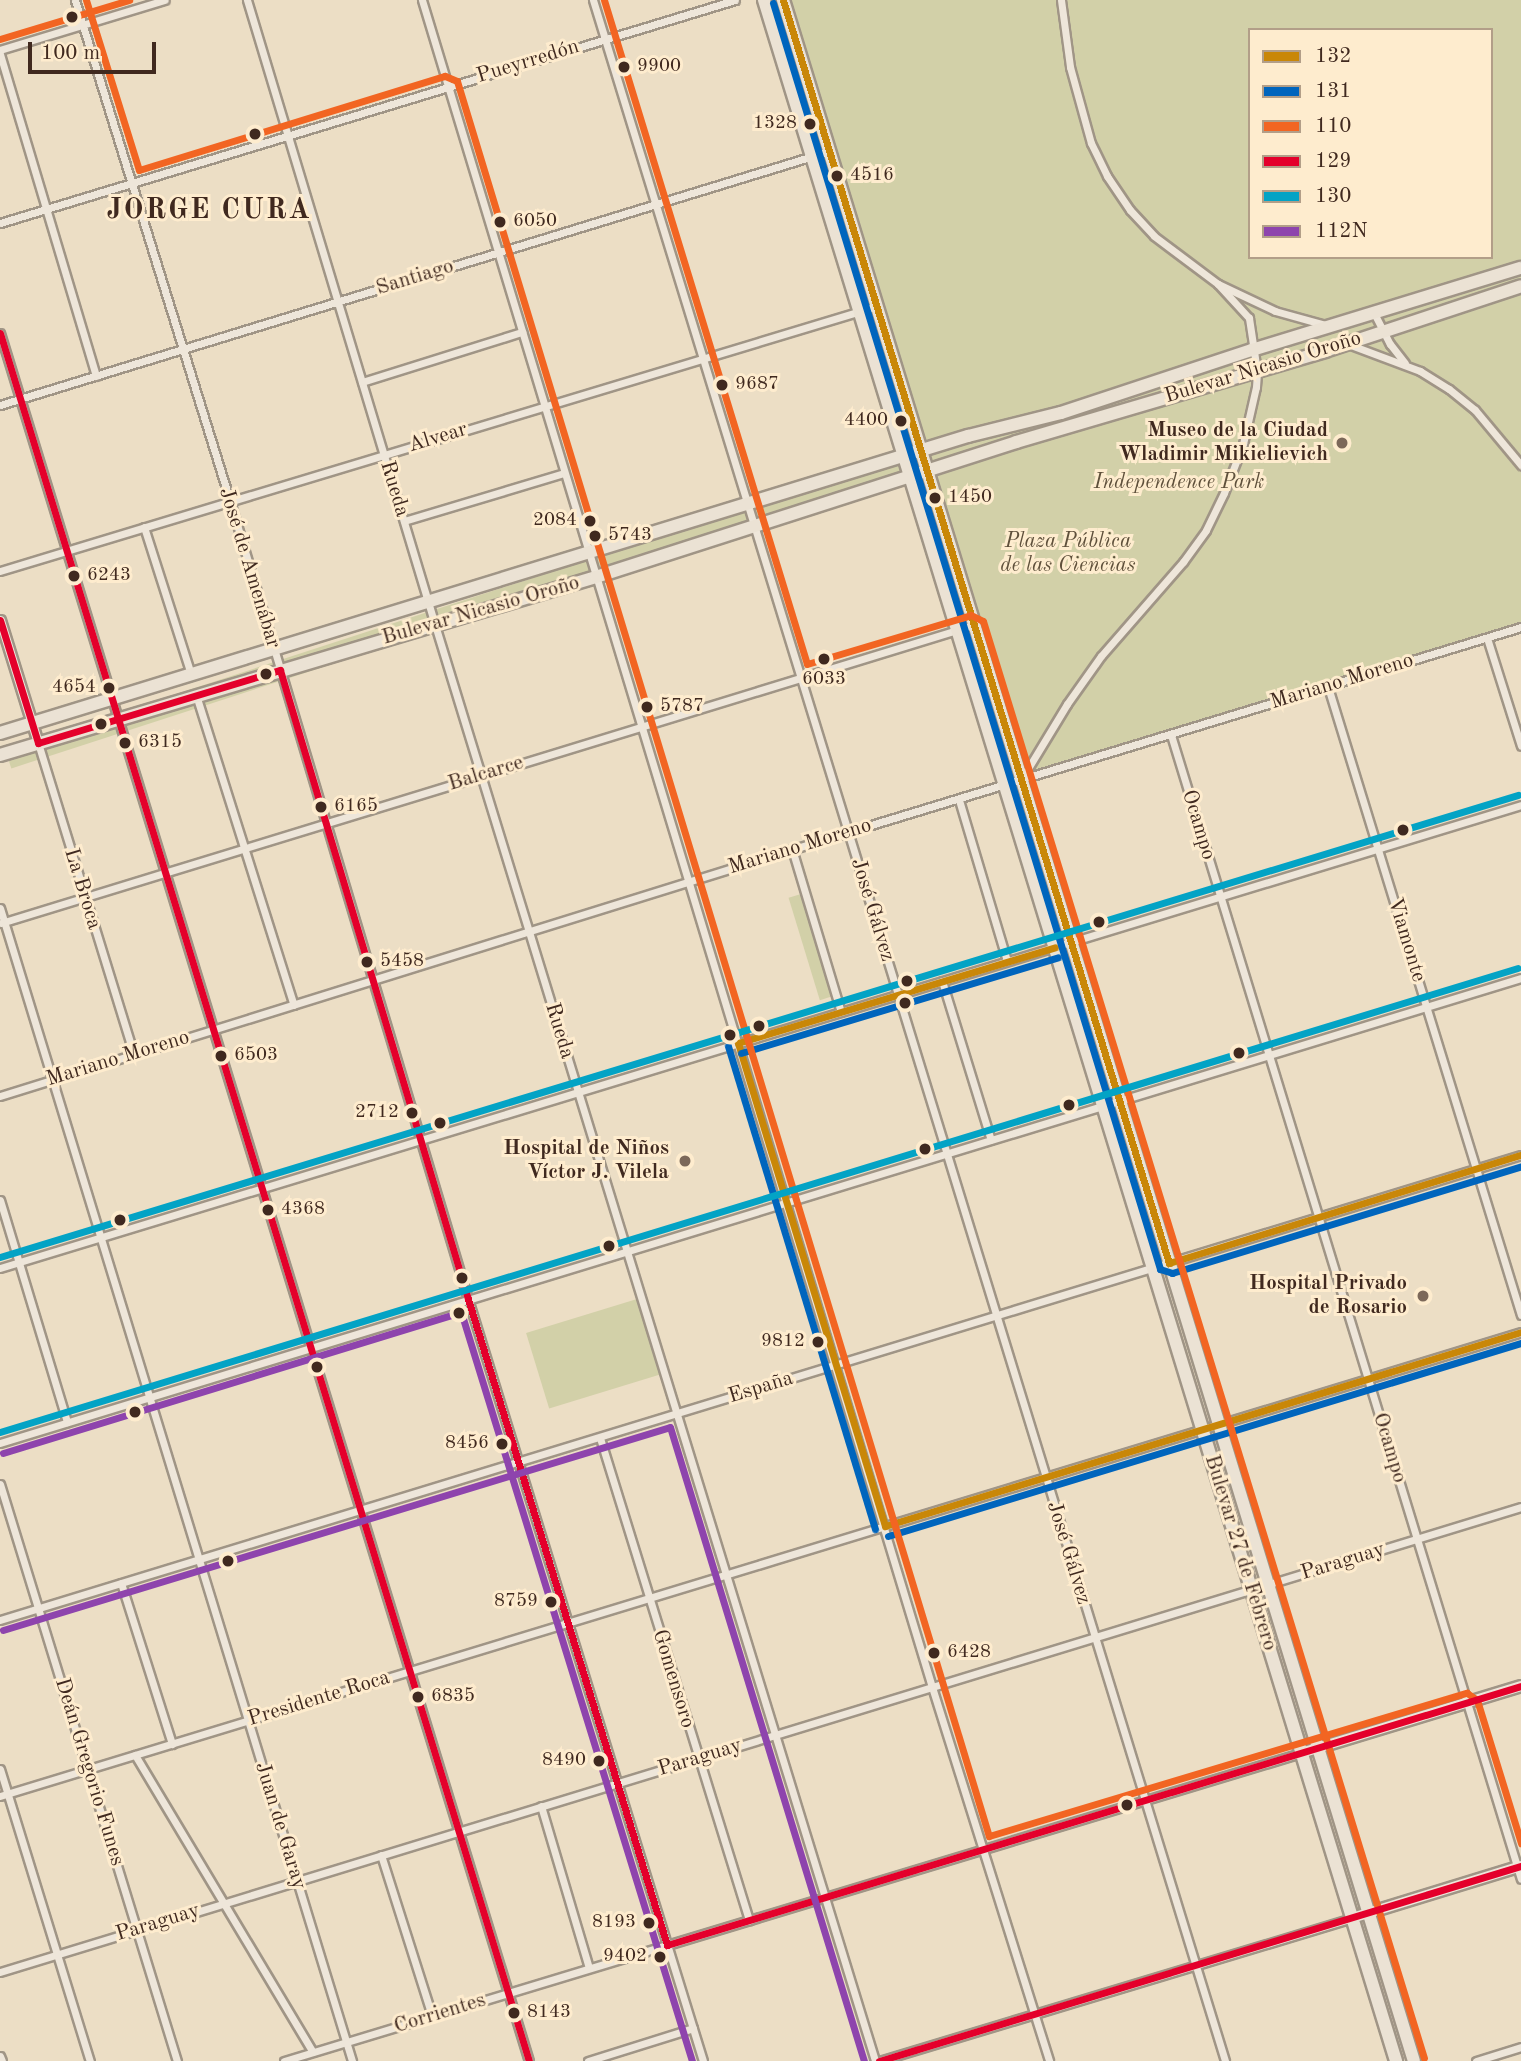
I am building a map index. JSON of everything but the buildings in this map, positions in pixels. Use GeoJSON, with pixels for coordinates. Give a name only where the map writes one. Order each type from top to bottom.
{"type":"FeatureCollection","features":[{"type":"Feature","properties":{"kind":"main road","name":"Bulevar 27 de Febrero"},"geometry":{"type":"LineString","coordinates":[[764,0],[902,458],[1055,947],[1396,2061]]}},
{"type":"Feature","properties":{"kind":"main road","name":"Bulevar 27 de Febrero"},"geometry":{"type":"LineString","coordinates":[[783,0],[1020,782],[1414,2061]]}},
{"type":"Feature","properties":{"kind":"main road","name":"Bulevar Nicasio Oroño"},"geometry":{"type":"LineString","coordinates":[[0,733],[968,436],[1061,413],[1252,350],[1521,268]]}},
{"type":"Feature","properties":{"kind":"main road","name":"Bulevar Nicasio Oroño"},"geometry":{"type":"LineString","coordinates":[[0,755],[596,578],[927,471],[1347,344],[1521,286]]}},
{"type":"Feature","properties":{"kind":"main road","name":"Corrientes"},"geometry":{"type":"LineString","coordinates":[[1301,1753],[1521,1686]]}},
{"type":"Feature","properties":{"kind":"main road"},"geometry":{"type":"LineString","coordinates":[[1352,1918],[1519,1866]]}},
{"type":"Feature","properties":{"kind":"street","name":"José de Amenábar"},"geometry":{"type":"LineString","coordinates":[[75,0],[230,501],[468,1299],[703,2061]]}},
{"type":"Feature","properties":{"kind":"street"},"geometry":{"type":"LineString","coordinates":[[96,376],[0,52],[165,0]]}},
{"type":"Feature","properties":{"kind":"street","name":"Rueda"},"geometry":{"type":"LineString","coordinates":[[247,0],[427,600],[877,2061]]}},
{"type":"Feature","properties":{"kind":"street"},"geometry":{"type":"LineString","coordinates":[[422,0],[932,1687],[1049,2061]]}},
{"type":"Feature","properties":{"kind":"street","name":"José Gálvez"},"geometry":{"type":"LineString","coordinates":[[593,0],[1225,2061]]}},
{"type":"Feature","properties":{"kind":"street","name":"Pueyrredón"},"geometry":{"type":"LineString","coordinates":[[0,223],[735,0]]}},
{"type":"Feature","properties":{"kind":"street"},"geometry":{"type":"LineString","coordinates":[[1020,782],[1066,704],[1101,656],[1183,562],[1206,530],[1243,444],[1257,371],[1249,318],[1218,284],[1154,236],[1130,210],[1107,176],[1091,143],[1076,94],[1061,0]]}},
{"type":"Feature","properties":{"kind":"street","name":"Santiago"},"geometry":{"type":"LineString","coordinates":[[0,405],[830,150]]}},
{"type":"Feature","properties":{"kind":"street"},"geometry":{"type":"LineString","coordinates":[[1218,284],[1275,310],[1329,326]]}},
{"type":"Feature","properties":{"kind":"street","name":"Alvear"},"geometry":{"type":"LineString","coordinates":[[0,571],[877,306]]}},
{"type":"Feature","properties":{"kind":"street"},"geometry":{"type":"LineString","coordinates":[[1374,313],[1383,331],[1408,366]]}},
{"type":"Feature","properties":{"kind":"street"},"geometry":{"type":"LineString","coordinates":[[0,332],[110,699],[529,2061]]}},
{"type":"Feature","properties":{"kind":"street"},"geometry":{"type":"LineString","coordinates":[[362,382],[522,332]]}},
{"type":"Feature","properties":{"kind":"street"},"geometry":{"type":"LineString","coordinates":[[1347,344],[1408,366],[1449,389],[1475,410],[1521,465]]}},
{"type":"Feature","properties":{"kind":"street"},"geometry":{"type":"LineString","coordinates":[[404,521],[564,473]]}},
{"type":"Feature","properties":{"kind":"street"},"geometry":{"type":"LineString","coordinates":[[144,527],[191,674]]}},
{"type":"Feature","properties":{"kind":"street","name":"La Broca"},"geometry":{"type":"LineString","coordinates":[[0,620],[134,1055]]}},
{"type":"Feature","properties":{"kind":"street","name":"Balcarce"},"geometry":{"type":"LineString","coordinates":[[2,923],[973,625]]}},
{"type":"Feature","properties":{"kind":"street","name":"Mariano Moreno"},"geometry":{"type":"LineString","coordinates":[[0,1096],[792,849],[1020,782],[1521,627]]}},
{"type":"Feature","properties":{"kind":"street"},"geometry":{"type":"LineString","coordinates":[[1488,638],[1521,746]]}},
{"type":"Feature","properties":{"kind":"street","name":"Viamonte"},"geometry":{"type":"LineString","coordinates":[[1328,687],[1521,1315]]}},
{"type":"Feature","properties":{"kind":"street"},"geometry":{"type":"LineString","coordinates":[[196,695],[294,1005]]}},
{"type":"Feature","properties":{"kind":"street","name":"Ocampo"},"geometry":{"type":"LineString","coordinates":[[1171,735],[1521,1879]]}},
{"type":"Feature","properties":{"kind":"street"},"geometry":{"type":"LineString","coordinates":[[959,800],[1007,961]]}},
{"type":"Feature","properties":{"kind":"street"},"geometry":{"type":"LineString","coordinates":[[0,1268],[1521,805]]}},
{"type":"Feature","properties":{"kind":"street"},"geometry":{"type":"LineString","coordinates":[[792,849],[841,1012]]}},
{"type":"Feature","properties":{"kind":"street","name":"Juan de Garay"},"geometry":{"type":"LineString","coordinates":[[0,908],[2,923],[352,2061]]}},
{"type":"Feature","properties":{"kind":"street"},"geometry":{"type":"LineString","coordinates":[[0,1443],[1521,978]]}},
{"type":"Feature","properties":{"kind":"street"},"geometry":{"type":"LineString","coordinates":[[942,981],[992,1140]]}},
{"type":"Feature","properties":{"kind":"street","name":"España"},"geometry":{"type":"LineString","coordinates":[[0,1620],[1521,1155]]}},
{"type":"Feature","properties":{"kind":"street"},"geometry":{"type":"LineString","coordinates":[[0,1200],[66,1422]]}},
{"type":"Feature","properties":{"kind":"street","name":"Presidente Roca"},"geometry":{"type":"LineString","coordinates":[[4,1795],[1521,1332]]}},
{"type":"Feature","properties":{"kind":"street","name":"Gomensoro"},"geometry":{"type":"LineString","coordinates":[[600,1438],[749,1920]]}},
{"type":"Feature","properties":{"kind":"street","name":"Deán Gregorio Funes"},"geometry":{"type":"LineString","coordinates":[[0,1484],[177,2061]]}},
{"type":"Feature","properties":{"kind":"street","name":"Paraguay"},"geometry":{"type":"LineString","coordinates":[[0,1972],[1521,1507]]}},
{"type":"Feature","properties":{"kind":"street"},"geometry":{"type":"LineString","coordinates":[[121,1583],[172,1744]]}},
{"type":"Feature","properties":{"kind":"street","name":"Corrientes"},"geometry":{"type":"LineString","coordinates":[[284,2061],[1301,1753]]}},
{"type":"Feature","properties":{"kind":"street"},"geometry":{"type":"LineString","coordinates":[[135,1755],[313,2052]]}},
{"type":"Feature","properties":{"kind":"street"},"geometry":{"type":"LineString","coordinates":[[0,1769],[4,1795],[90,2061]]}},
{"type":"Feature","properties":{"kind":"street"},"geometry":{"type":"LineString","coordinates":[[541,1806],[589,1968]]}},
{"type":"Feature","properties":{"kind":"street"},"geometry":{"type":"LineString","coordinates":[[382,1855],[432,2016]]}},
{"type":"Feature","properties":{"kind":"street"},"geometry":{"type":"LineString","coordinates":[[877,2061],[1352,1918]]}},
{"type":"Feature","properties":{"kind":"street"},"geometry":{"type":"LineString","coordinates":[[588,2061],[693,2028]]}},
{"type":"Feature","properties":{"kind":"street"},"geometry":{"type":"LineString","coordinates":[[1476,2061],[1521,2047]]}},
{"type":"Feature","properties":{"kind":"street"},"geometry":{"type":"LineString","coordinates":[[0,2056],[2,2061]]}},
{"type":"Feature","properties":{"kind":"green space","name":"Independence Park"},"geometry":{"type":"Polygon","coordinates":[[[783,0],[1521,0],[1521,627],[1020,782],[783,0]]]}},
{"type":"Feature","properties":{"kind":"green space"},"geometry":{"type":"Polygon","coordinates":[[[902,458],[908,477],[11,768],[5,749],[902,458]]]}},
{"type":"Feature","properties":{"kind":"green space"},"geometry":{"type":"Polygon","coordinates":[[[801,894],[832,996],[820,1000],[789,898],[801,894]]]}},
{"type":"Feature","properties":{"kind":"green space"},"geometry":{"type":"Polygon","coordinates":[[[637,1299],[660,1375],[549,1408],[526,1333],[637,1299]]]}},
{"type":"Feature","properties":{"kind":"transit line","name":"110"},"geometry":{"type":"LineString","coordinates":[[86,0],[139,170],[445,76],[457,81],[989,1836],[1467,1693],[1477,1700],[1521,1843]]}},
{"type":"Feature","properties":{"kind":"transit line","name":"110"},"geometry":{"type":"LineString","coordinates":[[0,39],[129,0]]}},
{"type":"Feature","properties":{"kind":"transit line","name":"110"},"geometry":{"type":"LineString","coordinates":[[604,0],[807,664],[971,615],[983,621],[1424,2058]]}},
{"type":"Feature","properties":{"kind":"transit line","name":"132"},"geometry":{"type":"LineString","coordinates":[[783,0],[1169,1263]]}},
{"type":"Feature","properties":{"kind":"transit line","name":"131"},"geometry":{"type":"LineString","coordinates":[[773,3],[1160,1269],[1172,1273],[1521,1166]]}},
{"type":"Feature","properties":{"kind":"transit line","name":"129"},"geometry":{"type":"LineString","coordinates":[[0,333],[529,2061]]}},
{"type":"Feature","properties":{"kind":"transit line","name":"129"},"geometry":{"type":"LineString","coordinates":[[0,620],[38,743],[280,670],[468,1299],[667,1945],[1521,1686]]}},
{"type":"Feature","properties":{"kind":"transit line","name":"130"},"geometry":{"type":"LineString","coordinates":[[0,1257],[1518,795]]}},
{"type":"Feature","properties":{"kind":"transit line","name":"132"},"geometry":{"type":"LineString","coordinates":[[738,1043],[1055,947]]}},
{"type":"Feature","properties":{"kind":"transit line","name":"131"},"geometry":{"type":"LineString","coordinates":[[741,1053],[1058,957]]}},
{"type":"Feature","properties":{"kind":"transit line","name":"130"},"geometry":{"type":"LineString","coordinates":[[0,1432],[1518,968]]}},
{"type":"Feature","properties":{"kind":"transit line","name":"132"},"geometry":{"type":"LineString","coordinates":[[738,1043],[885,1526]]}},
{"type":"Feature","properties":{"kind":"transit line","name":"131"},"geometry":{"type":"LineString","coordinates":[[728,1046],[875,1529]]}},
{"type":"Feature","properties":{"kind":"transit line","name":"132"},"geometry":{"type":"LineString","coordinates":[[1169,1263],[1521,1155]]}},
{"type":"Feature","properties":{"kind":"transit line","name":"112N"},"geometry":{"type":"LineString","coordinates":[[3,1453],[461,1312],[692,2061]]}},
{"type":"Feature","properties":{"kind":"transit line","name":"132"},"geometry":{"type":"LineString","coordinates":[[885,1526],[1521,1332]]}},
{"type":"Feature","properties":{"kind":"transit line","name":"131"},"geometry":{"type":"LineString","coordinates":[[888,1536],[1521,1343]]}},
{"type":"Feature","properties":{"kind":"transit line","name":"112N"},"geometry":{"type":"LineString","coordinates":[[3,1630],[670,1427],[864,2061]]}},
{"type":"Feature","properties":{"kind":"transit line","name":"129"},"geometry":{"type":"LineString","coordinates":[[879,2061],[1521,1866]]}},
{"type":"Feature","properties":{"kind":"place","name":"9900"},"geometry":{"type":"Point","coordinates":[624,67]}},
{"type":"Feature","properties":{"kind":"place","name":"1328"},"geometry":{"type":"Point","coordinates":[810,124]}},
{"type":"Feature","properties":{"kind":"place","name":"4516"},"geometry":{"type":"Point","coordinates":[837,176]}},
{"type":"Feature","properties":{"kind":"place","name":"6050"},"geometry":{"type":"Point","coordinates":[500,222]}},
{"type":"Feature","properties":{"kind":"place","name":"9687"},"geometry":{"type":"Point","coordinates":[722,385]}},
{"type":"Feature","properties":{"kind":"place","name":"4400"},"geometry":{"type":"Point","coordinates":[901,421]}},
{"type":"Feature","properties":{"kind":"place","name":"Museo de la Ciudad Wladimir Mikielievich"},"geometry":{"type":"Point","coordinates":[1342,443]}},
{"type":"Feature","properties":{"kind":"place","name":"1450"},"geometry":{"type":"Point","coordinates":[935,498]}},
{"type":"Feature","properties":{"kind":"place","name":"2084"},"geometry":{"type":"Point","coordinates":[590,521]}},
{"type":"Feature","properties":{"kind":"place","name":"5743"},"geometry":{"type":"Point","coordinates":[595,536]}},
{"type":"Feature","properties":{"kind":"place","name":"6243"},"geometry":{"type":"Point","coordinates":[74,576]}},
{"type":"Feature","properties":{"kind":"place","name":"6033"},"geometry":{"type":"Point","coordinates":[824,659]}},
{"type":"Feature","properties":{"kind":"place","name":"4654"},"geometry":{"type":"Point","coordinates":[109,688]}},
{"type":"Feature","properties":{"kind":"place","name":"5787"},"geometry":{"type":"Point","coordinates":[647,707]}},
{"type":"Feature","properties":{"kind":"place","name":"6315"},"geometry":{"type":"Point","coordinates":[125,743]}},
{"type":"Feature","properties":{"kind":"place","name":"6165"},"geometry":{"type":"Point","coordinates":[321,807]}},
{"type":"Feature","properties":{"kind":"place","name":"5458"},"geometry":{"type":"Point","coordinates":[367,962]}},
{"type":"Feature","properties":{"kind":"place","name":"6503"},"geometry":{"type":"Point","coordinates":[221,1056]}},
{"type":"Feature","properties":{"kind":"place","name":"2712"},"geometry":{"type":"Point","coordinates":[412,1113]}},
{"type":"Feature","properties":{"kind":"place","name":"Hospital de Niños Víctor J. Vilela"},"geometry":{"type":"Point","coordinates":[685,1161]}},
{"type":"Feature","properties":{"kind":"place","name":"4368"},"geometry":{"type":"Point","coordinates":[268,1210]}},
{"type":"Feature","properties":{"kind":"place","name":"Hospital Privado de Rosario"},"geometry":{"type":"Point","coordinates":[1423,1296]}},
{"type":"Feature","properties":{"kind":"place","name":"9812"},"geometry":{"type":"Point","coordinates":[818,1342]}},
{"type":"Feature","properties":{"kind":"place","name":"8456"},"geometry":{"type":"Point","coordinates":[502,1444]}},
{"type":"Feature","properties":{"kind":"place","name":"8759"},"geometry":{"type":"Point","coordinates":[551,1602]}},
{"type":"Feature","properties":{"kind":"place","name":"6428"},"geometry":{"type":"Point","coordinates":[934,1653]}},
{"type":"Feature","properties":{"kind":"place","name":"6835"},"geometry":{"type":"Point","coordinates":[418,1697]}},
{"type":"Feature","properties":{"kind":"place","name":"8490"},"geometry":{"type":"Point","coordinates":[599,1761]}},
{"type":"Feature","properties":{"kind":"place","name":"8193"},"geometry":{"type":"Point","coordinates":[649,1923]}},
{"type":"Feature","properties":{"kind":"place","name":"9402"},"geometry":{"type":"Point","coordinates":[660,1957]}},
{"type":"Feature","properties":{"kind":"place","name":"8143"},"geometry":{"type":"Point","coordinates":[514,2013]}},
{"type":"Feature","properties":{"kind":"district","name":"JORGE CURA"},"geometry":{"type":"Point","coordinates":[209,211]}},
{"type":"Feature","properties":{"kind":"park label","name":"Plaza Pública de las Ciencias"},"geometry":{"type":"Point","coordinates":[1068,554]}}]}
